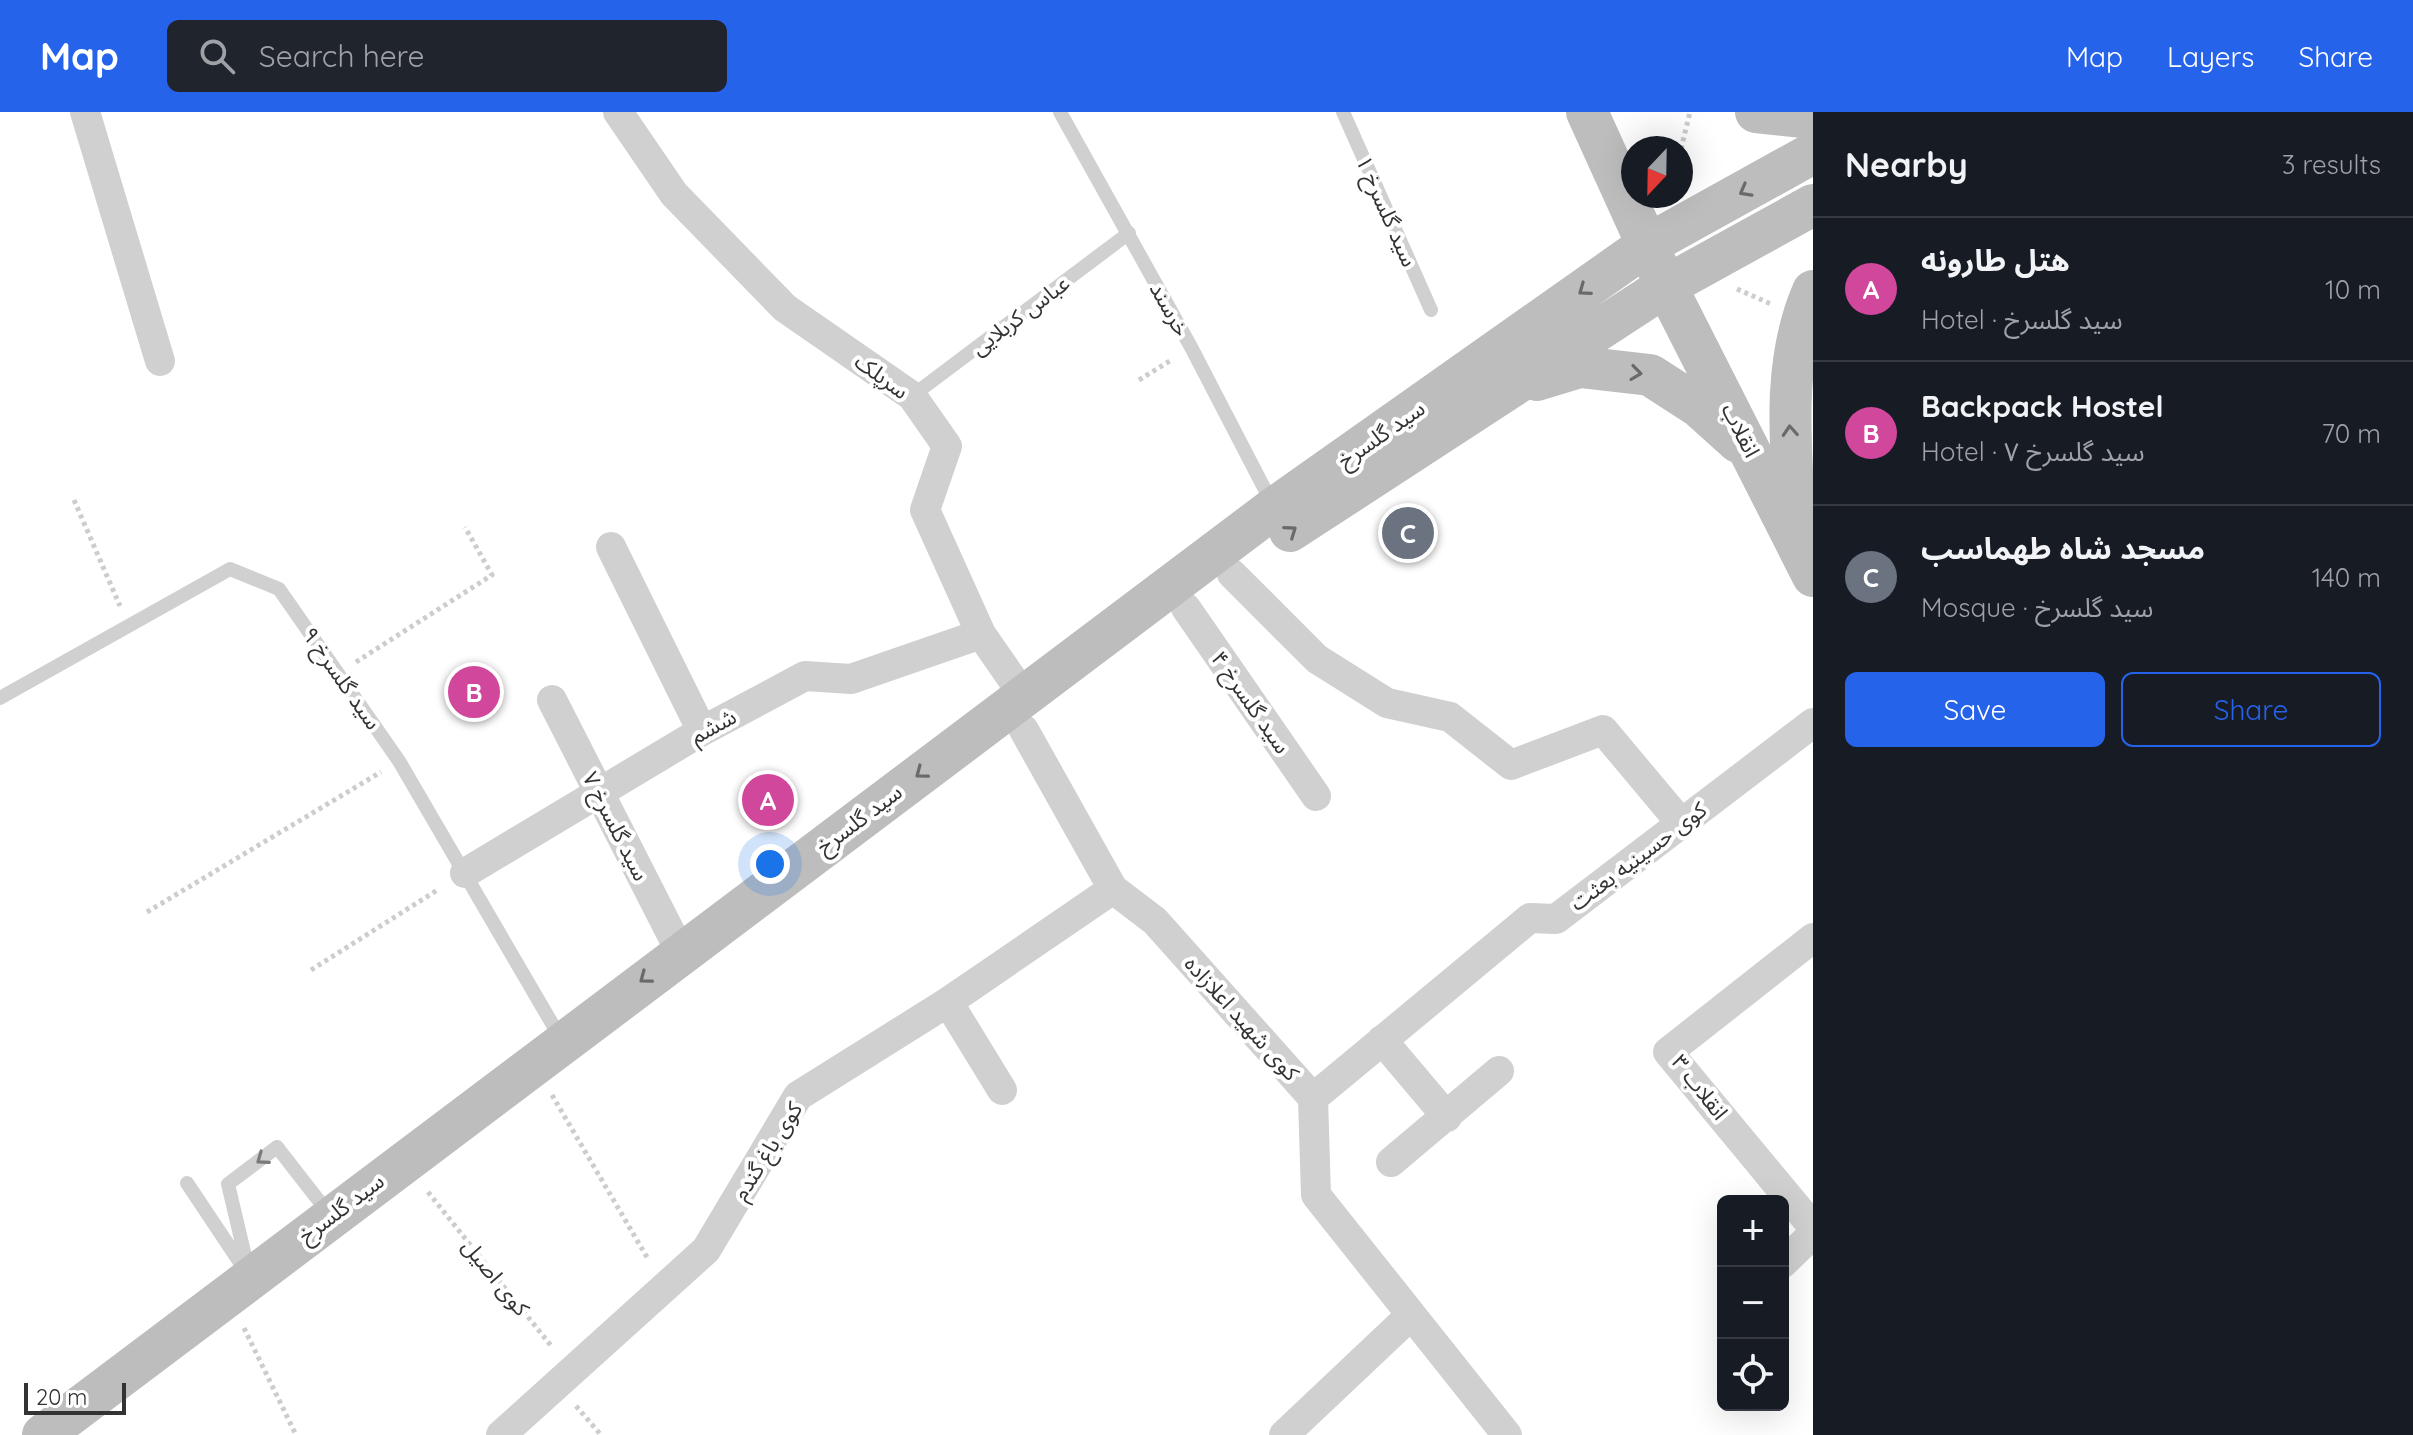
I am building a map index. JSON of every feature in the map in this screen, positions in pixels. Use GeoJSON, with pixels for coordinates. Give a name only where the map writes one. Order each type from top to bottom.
{"type":"FeatureCollection","features":[{"type":"Feature","properties":{"kind":"main road","name":"انقلاب"},"geometry":{"type":"LineString","coordinates":[[1587,112],[1666,286],[1796,537],[1813,576]]}},
{"type":"Feature","properties":{"kind":"main road"},"geometry":{"type":"LineString","coordinates":[[1756,112],[1813,118]]}},
{"type":"Feature","properties":{"kind":"main road","name":"سید گلسرخ"},"geometry":{"type":"LineString","coordinates":[[339,1227],[420,1182],[547,1087],[1024,713],[1274,508],[1647,245],[1813,153]]}},
{"type":"Feature","properties":{"kind":"main road","name":"سید گلسرخ"},"geometry":{"type":"LineString","coordinates":[[86,1435],[563,1041],[680,951],[1024,713],[1186,608],[1290,531],[1666,286],[1813,205]]}},
{"type":"Feature","properties":{"kind":"main road"},"geometry":{"type":"LineString","coordinates":[[1796,537],[1788,407],[1803,315],[1813,291]]}},
{"type":"Feature","properties":{"kind":"main road"},"geometry":{"type":"LineString","coordinates":[[1506,389],[1580,367],[1650,375],[1698,406],[1754,457]]}},
{"type":"Feature","properties":{"kind":"main road","name":"سید گلسرخ"},"geometry":{"type":"LineString","coordinates":[[43,1435],[252,1299]]}},
{"type":"Feature","properties":{"kind":"street"},"geometry":{"type":"LineString","coordinates":[[85,112],[160,361]]}},
{"type":"Feature","properties":{"kind":"street","name":"سرپلک"},"geometry":{"type":"LineString","coordinates":[[618,112],[674,194],[785,308],[912,396],[947,446],[925,510],[981,634],[1024,713]]}},
{"type":"Feature","properties":{"kind":"street"},"geometry":{"type":"LineString","coordinates":[[611,547],[702,731]]}},
{"type":"Feature","properties":{"kind":"street"},"geometry":{"type":"LineString","coordinates":[[1232,574],[1317,659],[1387,703],[1450,717],[1511,765],[1603,730],[1681,823]]}},
{"type":"Feature","properties":{"kind":"street","name":"سید گلسرخ ۴"},"geometry":{"type":"LineString","coordinates":[[1186,608],[1316,796]]}},
{"type":"Feature","properties":{"kind":"street","name":"ششم"},"geometry":{"type":"LineString","coordinates":[[465,873],[702,731],[805,676],[851,679],[981,634]]}},
{"type":"Feature","properties":{"kind":"street","name":"سید گلسرخ ۷"},"geometry":{"type":"LineString","coordinates":[[552,700],[680,951]]}},
{"type":"Feature","properties":{"kind":"street","name":"کوی شهید اعلازاده"},"geometry":{"type":"LineString","coordinates":[[1024,713],[1113,889],[1155,921],[1313,1098],[1316,1195],[1507,1435]]}},
{"type":"Feature","properties":{"kind":"street","name":"کوی حسینیه بعثت"},"geometry":{"type":"LineString","coordinates":[[1313,1098],[1530,918],[1556,919],[1813,723]]}},
{"type":"Feature","properties":{"kind":"street","name":"کوی باغ گندم"},"geometry":{"type":"LineString","coordinates":[[501,1435],[706,1250],[798,1096],[948,1002],[1113,889]]}},
{"type":"Feature","properties":{"kind":"street","name":"انقلاب ۳"},"geometry":{"type":"LineString","coordinates":[[1813,938],[1668,1052],[1813,1227]]}},
{"type":"Feature","properties":{"kind":"street"},"geometry":{"type":"LineString","coordinates":[[948,1002],[1002,1090]]}},
{"type":"Feature","properties":{"kind":"street"},"geometry":{"type":"LineString","coordinates":[[1382,1040],[1447,1117]]}},
{"type":"Feature","properties":{"kind":"street"},"geometry":{"type":"LineString","coordinates":[[1391,1162],[1499,1071]]}},
{"type":"Feature","properties":{"kind":"street"},"geometry":{"type":"LineString","coordinates":[[1789,1257],[1813,1234]]}},
{"type":"Feature","properties":{"kind":"street"},"geometry":{"type":"LineString","coordinates":[[1284,1435],[1411,1315]]}},
{"type":"Feature","properties":{"kind":"lane","name":"خرسند"},"geometry":{"type":"LineString","coordinates":[[1060,112],[1191,347],[1274,508]]}},
{"type":"Feature","properties":{"kind":"lane","name":"سید گلسرخ ۱"},"geometry":{"type":"LineString","coordinates":[[1343,112],[1431,310]]}},
{"type":"Feature","properties":{"kind":"lane","name":"عباس کربلایی"},"geometry":{"type":"LineString","coordinates":[[912,396],[1129,233]]}},
{"type":"Feature","properties":{"kind":"lane","name":"سید گلسرخ ۹"},"geometry":{"type":"LineString","coordinates":[[0,698],[230,569],[279,589],[399,761],[563,1041]]}},
{"type":"Feature","properties":{"kind":"lane"},"geometry":{"type":"LineString","coordinates":[[252,1299],[228,1184],[277,1147],[339,1227]]}},
{"type":"Feature","properties":{"kind":"lane"},"geometry":{"type":"LineString","coordinates":[[187,1183],[252,1299]]}},
{"type":"Feature","properties":{"kind":"path"},"geometry":{"type":"LineString","coordinates":[[1684,136],[1690,112]]}},
{"type":"Feature","properties":{"kind":"path"},"geometry":{"type":"LineString","coordinates":[[1139,380],[1191,347]]}},
{"type":"Feature","properties":{"kind":"path"},"geometry":{"type":"LineString","coordinates":[[74,500],[129,626]]}},
{"type":"Feature","properties":{"kind":"path"},"geometry":{"type":"LineString","coordinates":[[338,673],[492,575],[465,527]]}},
{"type":"Feature","properties":{"kind":"path"},"geometry":{"type":"LineString","coordinates":[[147,912],[399,761]]}},
{"type":"Feature","properties":{"kind":"path"},"geometry":{"type":"LineString","coordinates":[[311,970],[465,873]]}},
{"type":"Feature","properties":{"kind":"path"},"geometry":{"type":"LineString","coordinates":[[547,1087],[664,1288]]}},
{"type":"Feature","properties":{"kind":"path","name":"کوی اصیل"},"geometry":{"type":"LineString","coordinates":[[420,1182],[571,1372]]}},
{"type":"Feature","properties":{"kind":"path"},"geometry":{"type":"LineString","coordinates":[[252,1299],[296,1435]]}},
{"type":"Feature","properties":{"kind":"place","name":"مسجد شاه طهماسب"},"geometry":{"type":"Point","coordinates":[1408,533]}},
{"type":"Feature","properties":{"kind":"place","name":"Backpack Hostel"},"geometry":{"type":"Point","coordinates":[474,692]}},
{"type":"Feature","properties":{"kind":"place","name":"هتل طارونه"},"geometry":{"type":"Point","coordinates":[768,800]}}]}
